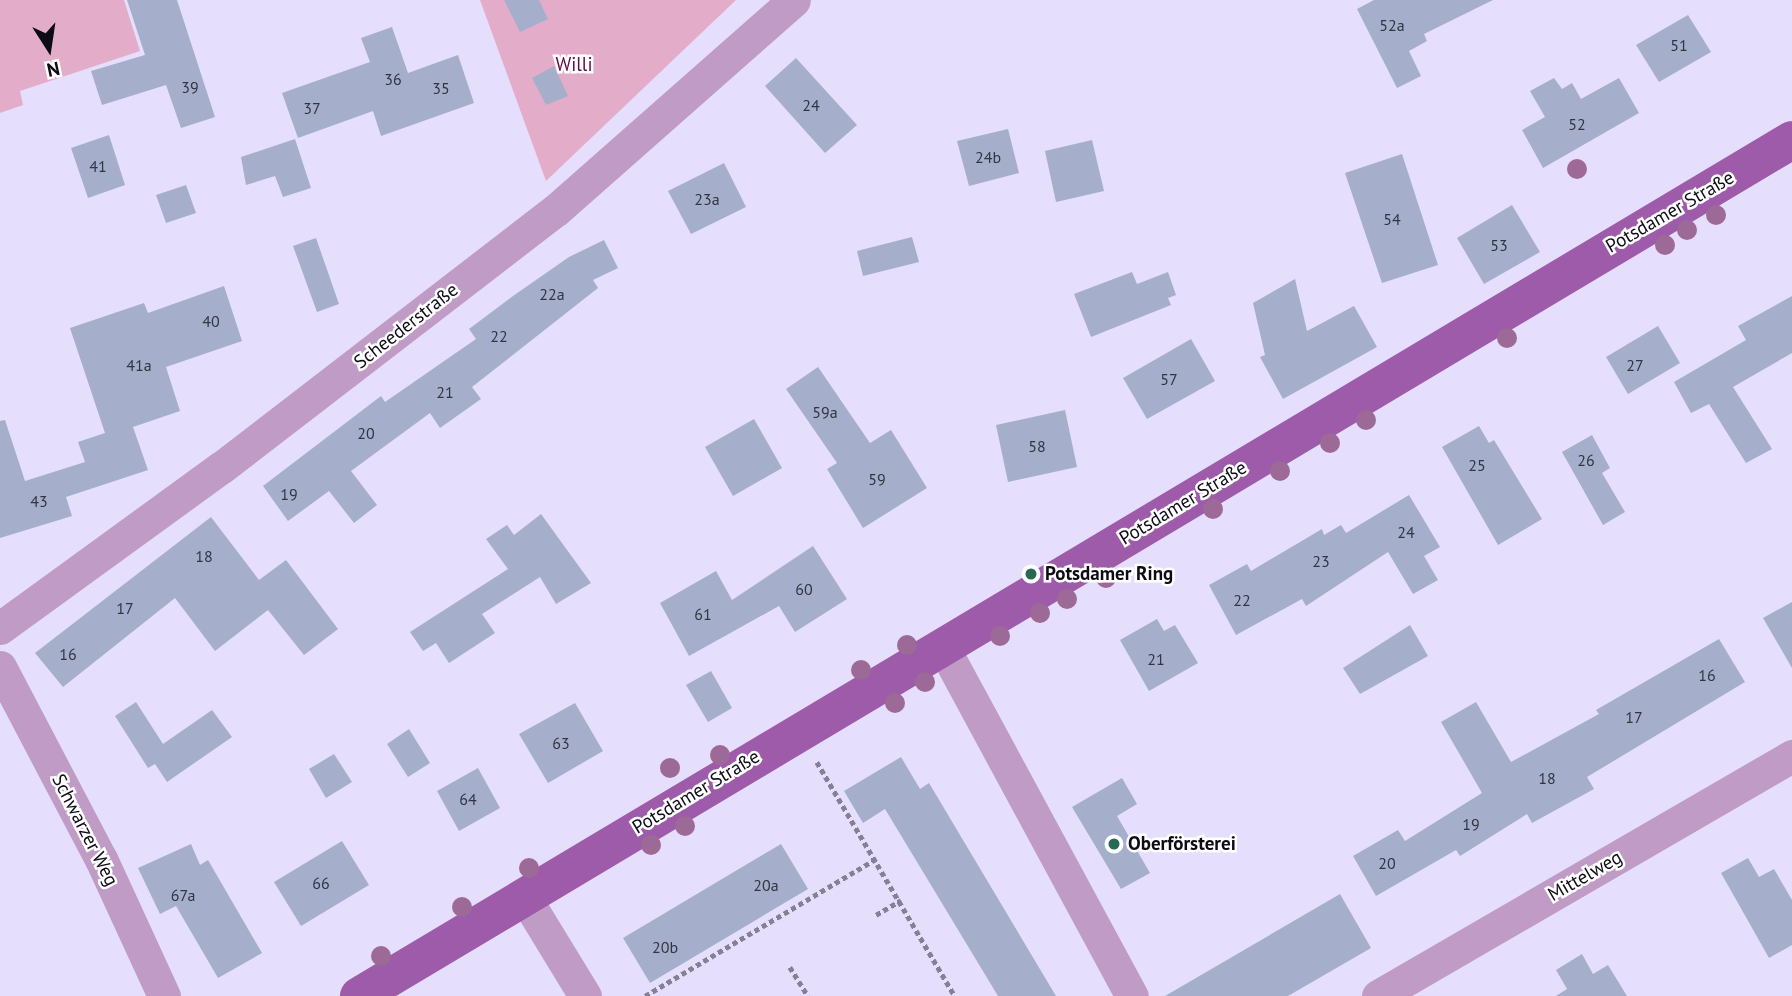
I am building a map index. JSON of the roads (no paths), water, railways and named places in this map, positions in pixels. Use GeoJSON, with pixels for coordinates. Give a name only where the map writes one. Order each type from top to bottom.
{"type":"FeatureCollection","features":[{"type":"Feature","properties":{"kind":"main road","name":"Potsdamer Straße"},"geometry":{"type":"LineString","coordinates":[[359,996],[1792,140]]}},
{"type":"Feature","properties":{"kind":"street","name":"Scheederstraße"},"geometry":{"type":"LineString","coordinates":[[0,628],[232,459],[556,210],[794,0]]}},
{"type":"Feature","properties":{"kind":"street"},"geometry":{"type":"LineString","coordinates":[[943,647],[1132,996]]}},
{"type":"Feature","properties":{"kind":"street","name":"Schwarzer Weg"},"geometry":{"type":"LineString","coordinates":[[0,667],[101,859],[164,996]]}},
{"type":"Feature","properties":{"kind":"street","name":"Mittelweg"},"geometry":{"type":"LineString","coordinates":[[1378,996],[1792,755]]}},
{"type":"Feature","properties":{"kind":"street"},"geometry":{"type":"LineString","coordinates":[[524,896],[585,996]]}},
{"type":"Feature","properties":{"kind":"place","name":"Potsdamer Ring"},"geometry":{"type":"Point","coordinates":[1031,574]}},
{"type":"Feature","properties":{"kind":"place","name":"Oberförsterei"},"geometry":{"type":"Point","coordinates":[1114,844]}},
{"type":"Feature","properties":{"kind":"park label","name":"Willi"},"geometry":{"type":"Point","coordinates":[574,65]}}]}
